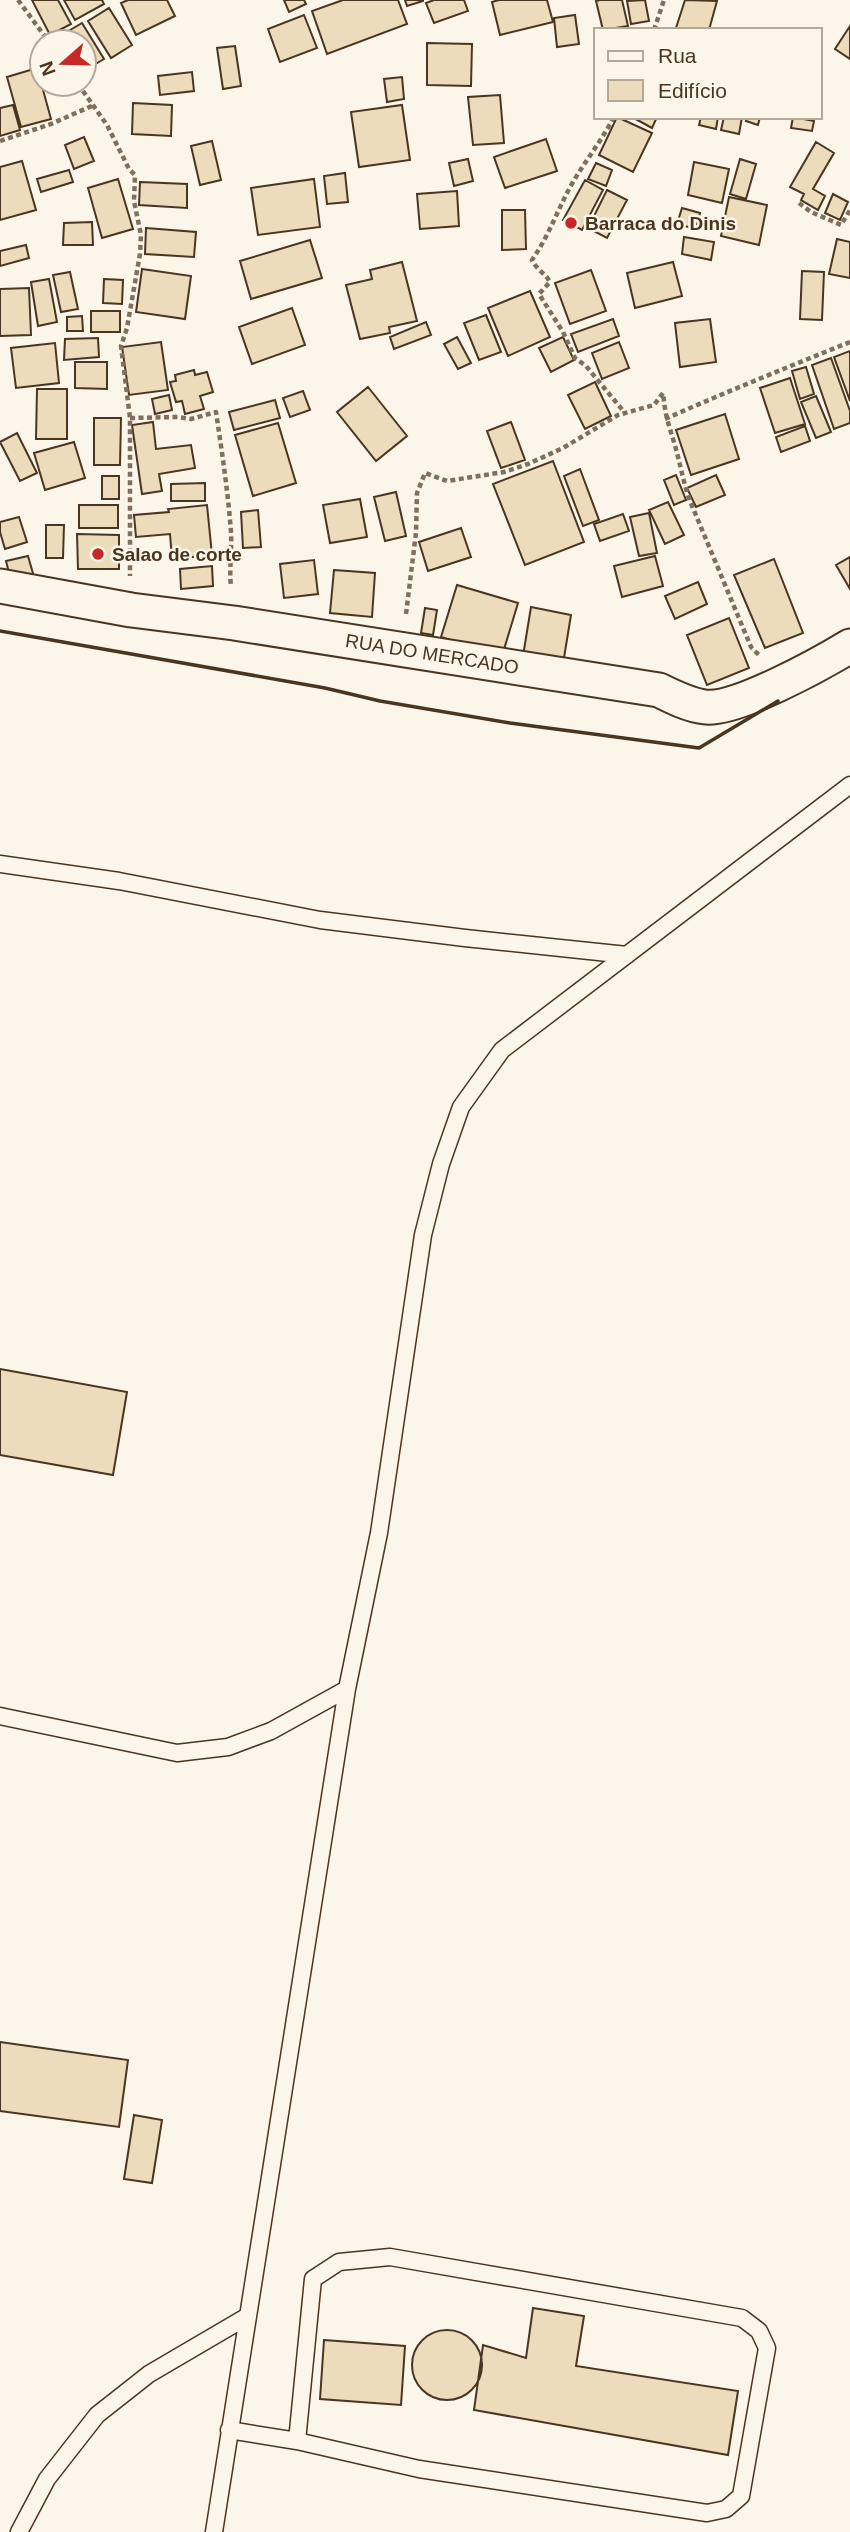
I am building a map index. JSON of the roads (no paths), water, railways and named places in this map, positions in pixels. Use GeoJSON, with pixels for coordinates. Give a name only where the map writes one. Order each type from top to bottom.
{"type":"FeatureCollection","features":[{"type":"Feature","properties":{"kind":"street","name":"RUA DO MERCADO"},"geometry":{"type":"LineString","coordinates":[[0,586],[131,610],[234,623],[659,690],[680,700],[705,707],[720,707],[783,681],[850,646]]}},
{"type":"Feature","properties":{"kind":"lane"},"geometry":{"type":"LineString","coordinates":[[214,2532],[346,1689],[379,1533],[423,1235],[441,1164],[461,1107],[502,1050],[850,785]]}},
{"type":"Feature","properties":{"kind":"lane"},"geometry":{"type":"LineString","coordinates":[[0,864],[119,881],[320,920],[627,955]]}},
{"type":"Feature","properties":{"kind":"lane"},"geometry":{"type":"LineString","coordinates":[[0,1716],[177,1753],[228,1746],[271,1731],[346,1689]]}},
{"type":"Feature","properties":{"kind":"lane"},"geometry":{"type":"LineString","coordinates":[[229,2430],[297,2441],[419,2469],[707,2513],[726,2509],[741,2496],[767,2348],[759,2331],[743,2318],[390,2257],[339,2262],[313,2279],[297,2441]]}},
{"type":"Feature","properties":{"kind":"lane"},"geometry":{"type":"LineString","coordinates":[[19,2532],[47,2479],[97,2415],[149,2374],[248,2316]]}},
{"type":"Feature","properties":{"kind":"place","name":"Barraca do Dinis"},"geometry":{"type":"Point","coordinates":[571,223]}},
{"type":"Feature","properties":{"kind":"place","name":"Salao de corte"},"geometry":{"type":"Point","coordinates":[98,554]}}]}
